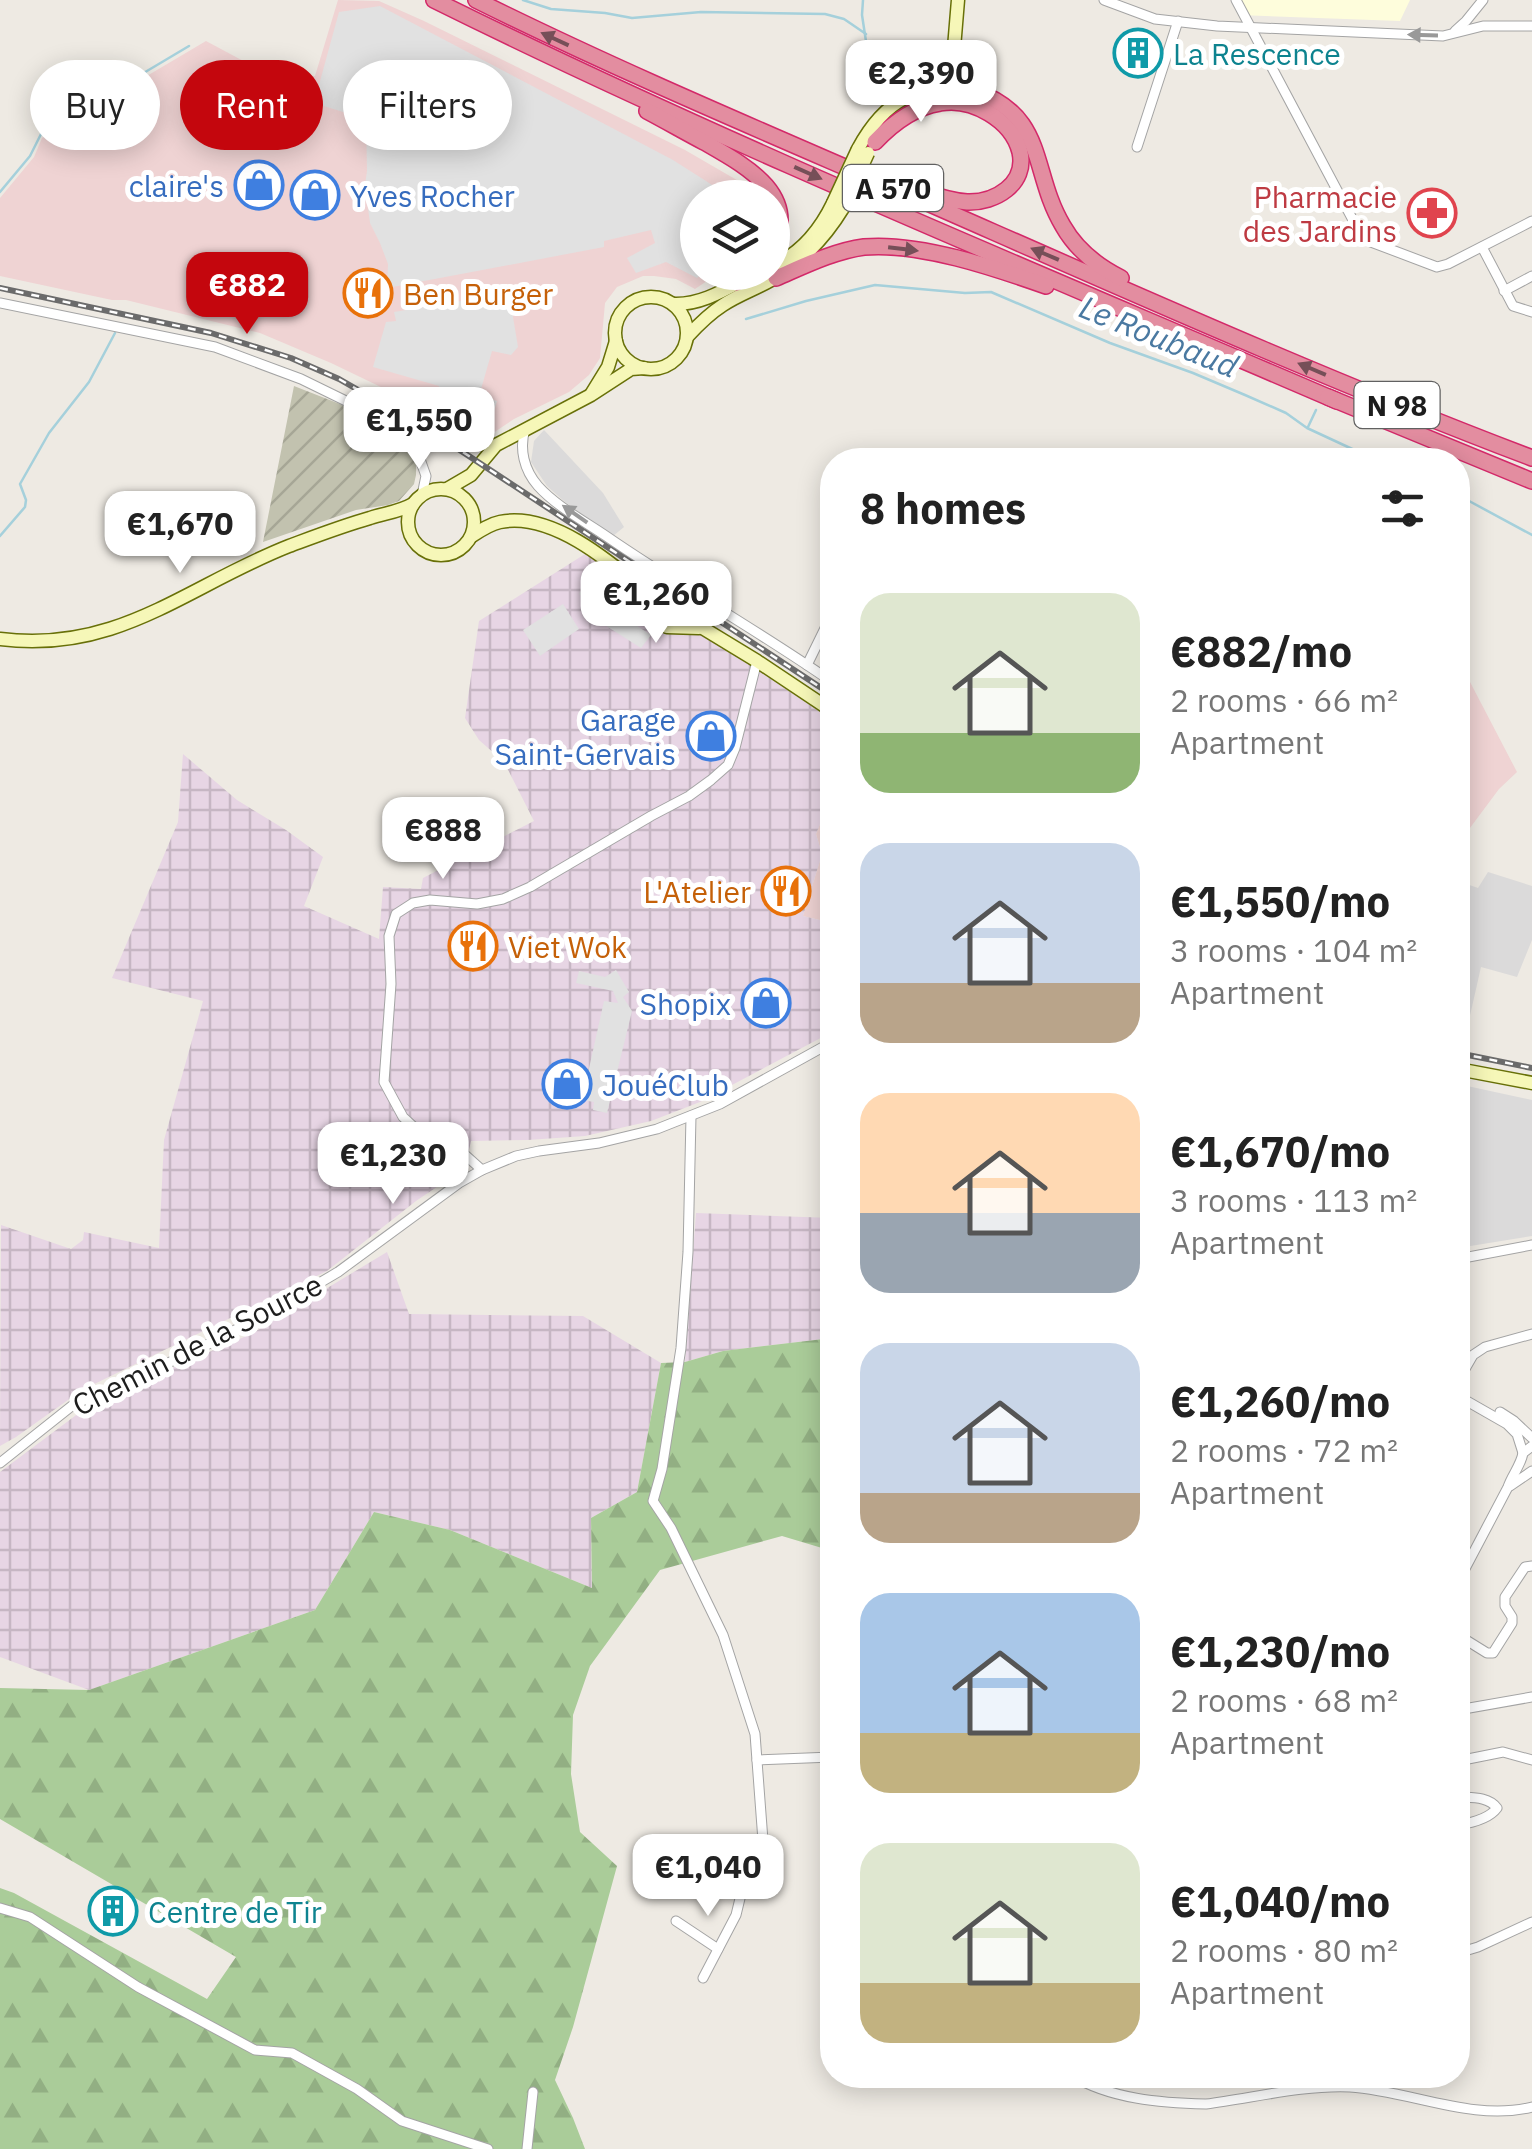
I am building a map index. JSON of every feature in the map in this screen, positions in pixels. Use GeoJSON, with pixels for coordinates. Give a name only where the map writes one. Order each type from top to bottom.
{"type":"FeatureCollection","features":[{"type":"Feature","properties":{"kind":"highway"},"geometry":{"type":"LineString","coordinates":[[434,0],[676,126],[759,180]]}},
{"type":"Feature","properties":{"kind":"highway","name":"A 570"},"geometry":{"type":"LineString","coordinates":[[476,0],[659,85],[1263,348]]}},
{"type":"Feature","properties":{"kind":"highway","name":"N 98"},"geometry":{"type":"LineString","coordinates":[[516,40],[876,202],[1454,448]]}},
{"type":"Feature","properties":{"kind":"highway"},"geometry":{"type":"LineString","coordinates":[[659,85],[936,196],[980,201],[1014,184],[1020,154],[1006,126],[993,114],[981,104],[956,95],[953,77]]}},
{"type":"Feature","properties":{"kind":"highway"},"geometry":{"type":"LineString","coordinates":[[972,90],[999,102],[1032,138],[1062,225],[1080,249],[1114,275],[1263,348]]}},
{"type":"Feature","properties":{"kind":"highway"},"geometry":{"type":"LineString","coordinates":[[867,148],[902,118],[941,102],[993,114]]}},
{"type":"Feature","properties":{"kind":"highway"},"geometry":{"type":"LineString","coordinates":[[790,267],[861,248],[932,253],[1050,287],[1337,401]]}},
{"type":"Feature","properties":{"kind":"highway","name":"N 98"},"geometry":{"type":"LineString","coordinates":[[1263,348],[1532,458]]}},
{"type":"Feature","properties":{"kind":"highway","name":"N 98"},"geometry":{"type":"LineString","coordinates":[[1470,454],[1532,479]]}},
{"type":"Feature","properties":{"kind":"main road"},"geometry":{"type":"LineString","coordinates":[[867,148],[898,114],[947,93],[953,77],[958,0]]}},
{"type":"Feature","properties":{"kind":"main road"},"geometry":{"type":"LineString","coordinates":[[953,77],[972,90]]}},
{"type":"Feature","properties":{"kind":"main road"},"geometry":{"type":"LineString","coordinates":[[790,262],[816,246],[883,112],[905,97],[953,77]]}},
{"type":"Feature","properties":{"kind":"main road"},"geometry":{"type":"LineString","coordinates":[[674,304],[707,298],[721,290]]}},
{"type":"Feature","properties":{"kind":"main road"},"geometry":{"type":"LineString","coordinates":[[0,639],[56,642],[96,634],[159,611],[284,548],[396,512],[471,475],[496,445],[590,396],[631,369],[673,362],[703,320],[746,290]]}},
{"type":"Feature","properties":{"kind":"main road"},"geometry":{"type":"LineString","coordinates":[[590,396],[608,367],[617,322],[629,304],[648,296],[666,299],[684,317],[688,336]]}},
{"type":"Feature","properties":{"kind":"main road"},"geometry":{"type":"LineString","coordinates":[[616,341],[626,358],[644,368]]}},
{"type":"Feature","properties":{"kind":"main road"},"geometry":{"type":"LineString","coordinates":[[471,475],[475,522],[472,536]]}},
{"type":"Feature","properties":{"kind":"main road"},"geometry":{"type":"LineString","coordinates":[[444,489],[460,494],[488,518],[532,522],[556,530],[624,574],[674,618],[705,628],[820,703]]}},
{"type":"Feature","properties":{"kind":"main road"},"geometry":{"type":"LineString","coordinates":[[409,532],[409,515],[417,500]]}},
{"type":"Feature","properties":{"kind":"main road"},"geometry":{"type":"LineString","coordinates":[[357,522],[396,523],[426,552],[444,556],[460,550],[472,536],[500,522]]}},
{"type":"Feature","properties":{"kind":"main road"},"geometry":{"type":"LineString","coordinates":[[1470,1070],[1532,1083]]}},
{"type":"Feature","properties":{"kind":"street"},"geometry":{"type":"LineString","coordinates":[[1104,0],[1155,19],[1248,28],[1443,36],[1483,26],[1532,26]]}},
{"type":"Feature","properties":{"kind":"street"},"geometry":{"type":"LineString","coordinates":[[1236,0],[1363,239],[1436,267],[1532,221]]}},
{"type":"Feature","properties":{"kind":"street"},"geometry":{"type":"LineString","coordinates":[[1453,32],[1483,0]]}},
{"type":"Feature","properties":{"kind":"street"},"geometry":{"type":"LineString","coordinates":[[1137,147],[1178,21]]}},
{"type":"Feature","properties":{"kind":"street"},"geometry":{"type":"LineString","coordinates":[[1482,247],[1513,306],[1532,312]]}},
{"type":"Feature","properties":{"kind":"street"},"geometry":{"type":"LineString","coordinates":[[1504,291],[1532,276]]}},
{"type":"Feature","properties":{"kind":"street"},"geometry":{"type":"LineString","coordinates":[[0,303],[215,347],[287,373],[346,401],[409,439],[426,476],[444,489]]}},
{"type":"Feature","properties":{"kind":"street"},"geometry":{"type":"LineString","coordinates":[[524,429],[525,463],[530,476],[546,493],[820,674]]}},
{"type":"Feature","properties":{"kind":"street"},"geometry":{"type":"LineString","coordinates":[[417,500],[426,476]]}},
{"type":"Feature","properties":{"kind":"street"},"geometry":{"type":"LineString","coordinates":[[807,665],[820,638]]}},
{"type":"Feature","properties":{"kind":"street"},"geometry":{"type":"LineString","coordinates":[[482,1170],[463,1153],[416,1130],[403,1116],[384,1082],[389,936],[396,914],[413,902],[476,904],[503,899],[712,780],[728,765],[735,748],[757,661]]}},
{"type":"Feature","properties":{"kind":"street","name":"Chemin de la Source"},"geometry":{"type":"LineString","coordinates":[[0,1463],[74,1405],[195,1352],[338,1272],[482,1170],[516,1156],[658,1130],[720,1104],[820,1049]]}},
{"type":"Feature","properties":{"kind":"street"},"geometry":{"type":"LineString","coordinates":[[691,1116],[681,1348],[662,1469],[653,1501],[671,1528],[723,1635],[754,1734],[764,1854],[743,1886],[736,1915],[702,1978]]}},
{"type":"Feature","properties":{"kind":"street"},"geometry":{"type":"LineString","coordinates":[[1470,1257],[1532,1245]]}},
{"type":"Feature","properties":{"kind":"street"},"geometry":{"type":"LineString","coordinates":[[1470,1360],[1485,1347],[1532,1334]]}},
{"type":"Feature","properties":{"kind":"street"},"geometry":{"type":"LineString","coordinates":[[1470,1401],[1505,1415],[1532,1438]]}},
{"type":"Feature","properties":{"kind":"street"},"geometry":{"type":"LineString","coordinates":[[1470,1403],[1507,1424],[1526,1453],[1525,1466],[1532,1470],[1508,1488]]}},
{"type":"Feature","properties":{"kind":"street"},"geometry":{"type":"LineString","coordinates":[[1470,1559],[1526,1453]]}},
{"type":"Feature","properties":{"kind":"street"},"geometry":{"type":"LineString","coordinates":[[1470,1642],[1493,1653],[1512,1623],[1505,1597],[1525,1568],[1532,1566]]}},
{"type":"Feature","properties":{"kind":"street"},"geometry":{"type":"LineString","coordinates":[[1470,1708],[1532,1697]]}},
{"type":"Feature","properties":{"kind":"street"},"geometry":{"type":"LineString","coordinates":[[1470,1759],[1503,1752],[1532,1760]]}},
{"type":"Feature","properties":{"kind":"street"},"geometry":{"type":"LineString","coordinates":[[757,1760],[820,1757]]}},
{"type":"Feature","properties":{"kind":"street"},"geometry":{"type":"LineString","coordinates":[[1470,1798],[1482,1798],[1497,1808],[1484,1818],[1470,1822]]}},
{"type":"Feature","properties":{"kind":"street"},"geometry":{"type":"LineString","coordinates":[[0,1908],[30,1917],[138,1987],[255,2050],[292,2053],[356,2089],[402,2121],[488,2149]]}},
{"type":"Feature","properties":{"kind":"street"},"geometry":{"type":"LineString","coordinates":[[676,1920],[718,1950]]}},
{"type":"Feature","properties":{"kind":"street"},"geometry":{"type":"LineString","coordinates":[[1470,1949],[1532,1922]]}},
{"type":"Feature","properties":{"kind":"street"},"geometry":{"type":"LineString","coordinates":[[1096,2088],[1114,2094],[1206,2104],[1322,2088]]}},
{"type":"Feature","properties":{"kind":"street"},"geometry":{"type":"LineString","coordinates":[[1355,2088],[1486,2112],[1532,2107]]}},
{"type":"Feature","properties":{"kind":"street"},"geometry":{"type":"LineString","coordinates":[[527,2149],[533,2092]]}},
{"type":"Feature","properties":{"kind":"shaded area"},"geometry":{"type":"Polygon","coordinates":[[[338,0],[379,1],[503,60],[343,60],[343,150],[512,150],[512,64],[685,150],[737,180],[680,180],[680,281],[643,276],[617,287],[605,303],[600,358],[589,375],[569,392],[490,435],[464,427],[260,333],[126,300],[0,276],[0,198],[37,150],[160,150],[160,68],[206,41],[242,60],[180,60],[180,150],[323,150],[323,60],[320,60],[338,0]]]}},
{"type":"Feature","properties":{"kind":"shaded area"},"geometry":{"type":"Polygon","coordinates":[[[1236,0],[1410,0],[1400,21],[1238,15],[1236,0]]]}},
{"type":"Feature","properties":{"kind":"shaded area"},"geometry":{"type":"Polygon","coordinates":[[[380,6],[483,60],[343,60],[343,112],[323,106],[323,70],[339,12],[380,6]]]}},
{"type":"Feature","properties":{"kind":"shaded area"},"geometry":{"type":"Polygon","coordinates":[[[512,75],[704,180],[680,180],[680,269],[666,262],[636,273],[627,258],[655,243],[651,230],[604,241],[604,247],[387,288],[388,264],[370,223],[367,150],[512,150],[512,75]]]}},
{"type":"Feature","properties":{"kind":"shaded area"},"geometry":{"type":"Polygon","coordinates":[[[509,293],[518,347],[511,355],[492,351],[479,396],[497,401],[491,422],[433,407],[439,386],[373,367],[386,322],[396,321],[394,312],[509,293]]]}},
{"type":"Feature","properties":{"kind":"shaded area"},"geometry":{"type":"Polygon","coordinates":[[[294,386],[345,406],[395,437],[409,451],[416,475],[414,484],[399,501],[356,510],[263,542],[294,386]]]}},
{"type":"Feature","properties":{"kind":"shaded area"},"geometry":{"type":"Polygon","coordinates":[[[544,430],[603,493],[624,527],[613,536],[547,486],[531,462],[534,441],[544,430]]]}},
{"type":"Feature","properties":{"kind":"shaded area"},"geometry":{"type":"Polygon","coordinates":[[[585,554],[820,712],[820,824],[816,834],[820,861],[803,916],[820,920],[820,1038],[700,1102],[651,1121],[585,1136],[471,1141],[465,1168],[327,1271],[82,1390],[0,1446],[1,1225],[71,1249],[83,1240],[84,1232],[159,1248],[164,1140],[203,1001],[112,978],[178,822],[183,754],[237,800],[323,857],[304,906],[379,939],[383,887],[421,889],[423,878],[534,821],[504,762],[479,740],[465,718],[479,621],[585,554]]]}},
{"type":"Feature","properties":{"kind":"shaded area"},"geometry":{"type":"Polygon","coordinates":[[[582,590],[651,635],[641,648],[581,610],[586,600],[579,594],[582,590]]]}},
{"type":"Feature","properties":{"kind":"shaded area"},"geometry":{"type":"Polygon","coordinates":[[[563,604],[579,629],[540,656],[523,630],[563,604]]]}},
{"type":"Feature","properties":{"kind":"shaded area"},"geometry":{"type":"Polygon","coordinates":[[[1470,682],[1517,772],[1470,828],[1470,682]]]}},
{"type":"Feature","properties":{"kind":"shaded area"},"geometry":{"type":"Polygon","coordinates":[[[820,861],[820,920],[803,916],[820,861]]]}},
{"type":"Feature","properties":{"kind":"shaded area"},"geometry":{"type":"Polygon","coordinates":[[[1488,872],[1532,886],[1532,940],[1517,977],[1481,967],[1470,1016],[1470,885],[1478,888],[1488,872]]]}},
{"type":"Feature","properties":{"kind":"shaded area"},"geometry":{"type":"Polygon","coordinates":[[[616,970],[629,992],[623,997],[632,1011],[607,1113],[593,1110],[594,1102],[582,1100],[604,1001],[618,1003],[613,991],[576,983],[579,971],[605,977],[616,970]]]}},
{"type":"Feature","properties":{"kind":"shaded area"},"geometry":{"type":"Polygon","coordinates":[[[1470,1087],[1532,1100],[1532,1236],[1470,1246],[1470,1087]]]}},
{"type":"Feature","properties":{"kind":"shaded area"},"geometry":{"type":"Polygon","coordinates":[[[696,1213],[820,1218],[820,1339],[723,1351],[685,1362],[696,1213]]]}},
{"type":"Feature","properties":{"kind":"shaded area"},"geometry":{"type":"Polygon","coordinates":[[[387,1252],[409,1314],[583,1316],[661,1363],[637,1492],[591,1518],[592,1588],[450,1530],[374,1512],[315,1610],[89,1690],[0,1657],[0,1472],[95,1401],[251,1334],[387,1252]]]}},
{"type":"Feature","properties":{"kind":"green space"},"geometry":{"type":"Polygon","coordinates":[[[820,1339],[820,1547],[782,1536],[660,1570],[590,1666],[573,1715],[571,1774],[580,1832],[617,1866],[555,2080],[585,2149],[0,2149],[0,1888],[207,1999],[236,1957],[0,1819],[0,1688],[89,1690],[315,1610],[374,1512],[450,1530],[592,1588],[591,1518],[637,1492],[661,1363],[685,1362],[723,1351],[820,1339]]]}},
{"type":"Feature","properties":{"kind":"waterway","name":"Le Roubaud"},"geometry":{"type":"LineString","coordinates":[[523,0],[551,9],[632,18],[701,12],[825,14],[844,19],[866,34]]}},
{"type":"Feature","properties":{"kind":"waterway","name":"Le Roubaud"},"geometry":{"type":"LineString","coordinates":[[863,0],[872,81]]}},
{"type":"Feature","properties":{"kind":"waterway"},"geometry":{"type":"LineString","coordinates":[[0,192],[30,156],[41,134],[189,46]]}},
{"type":"Feature","properties":{"kind":"waterway","name":"Le Roubaud"},"geometry":{"type":"LineString","coordinates":[[746,319],[875,285],[991,292],[1245,395],[1350,448]]}},
{"type":"Feature","properties":{"kind":"waterway"},"geometry":{"type":"LineString","coordinates":[[0,536],[25,507],[20,484],[49,433],[89,382],[115,333]]}},
{"type":"Feature","properties":{"kind":"waterway"},"geometry":{"type":"LineString","coordinates":[[1308,427],[1316,410]]}},
{"type":"Feature","properties":{"kind":"waterway","name":"Le Roubaud"},"geometry":{"type":"LineString","coordinates":[[1470,501],[1532,535]]}},
{"type":"Feature","properties":{"kind":"railway"},"geometry":{"type":"LineString","coordinates":[[0,288],[211,333],[291,358],[339,379],[437,435],[820,687]]}},
{"type":"Feature","properties":{"kind":"railway"},"geometry":{"type":"LineString","coordinates":[[1470,1055],[1532,1068]]}},
{"type":"Feature","properties":{"kind":"place","name":"La Rescence"},"geometry":{"type":"Point","coordinates":[1138,53]}},
{"type":"Feature","properties":{"kind":"place","name":"claire's"},"geometry":{"type":"Point","coordinates":[259,185]}},
{"type":"Feature","properties":{"kind":"place","name":"Yves Rocher"},"geometry":{"type":"Point","coordinates":[315,195]}},
{"type":"Feature","properties":{"kind":"place","name":"Pharmacie des Jardins"},"geometry":{"type":"Point","coordinates":[1432,213]}},
{"type":"Feature","properties":{"kind":"place","name":"Ben Burger"},"geometry":{"type":"Point","coordinates":[368,293]}},
{"type":"Feature","properties":{"kind":"place","name":"Garage Saint-Gervais"},"geometry":{"type":"Point","coordinates":[711,736]}},
{"type":"Feature","properties":{"kind":"place","name":"L'Atelier"},"geometry":{"type":"Point","coordinates":[786,891]}},
{"type":"Feature","properties":{"kind":"place","name":"Viet Wok"},"geometry":{"type":"Point","coordinates":[473,946]}},
{"type":"Feature","properties":{"kind":"place","name":"Shopix"},"geometry":{"type":"Point","coordinates":[766,1003]}},
{"type":"Feature","properties":{"kind":"place","name":"JouéClub"},"geometry":{"type":"Point","coordinates":[567,1084]}},
{"type":"Feature","properties":{"kind":"place","name":"Centre de Tir"},"geometry":{"type":"Point","coordinates":[113,1911]}}]}
